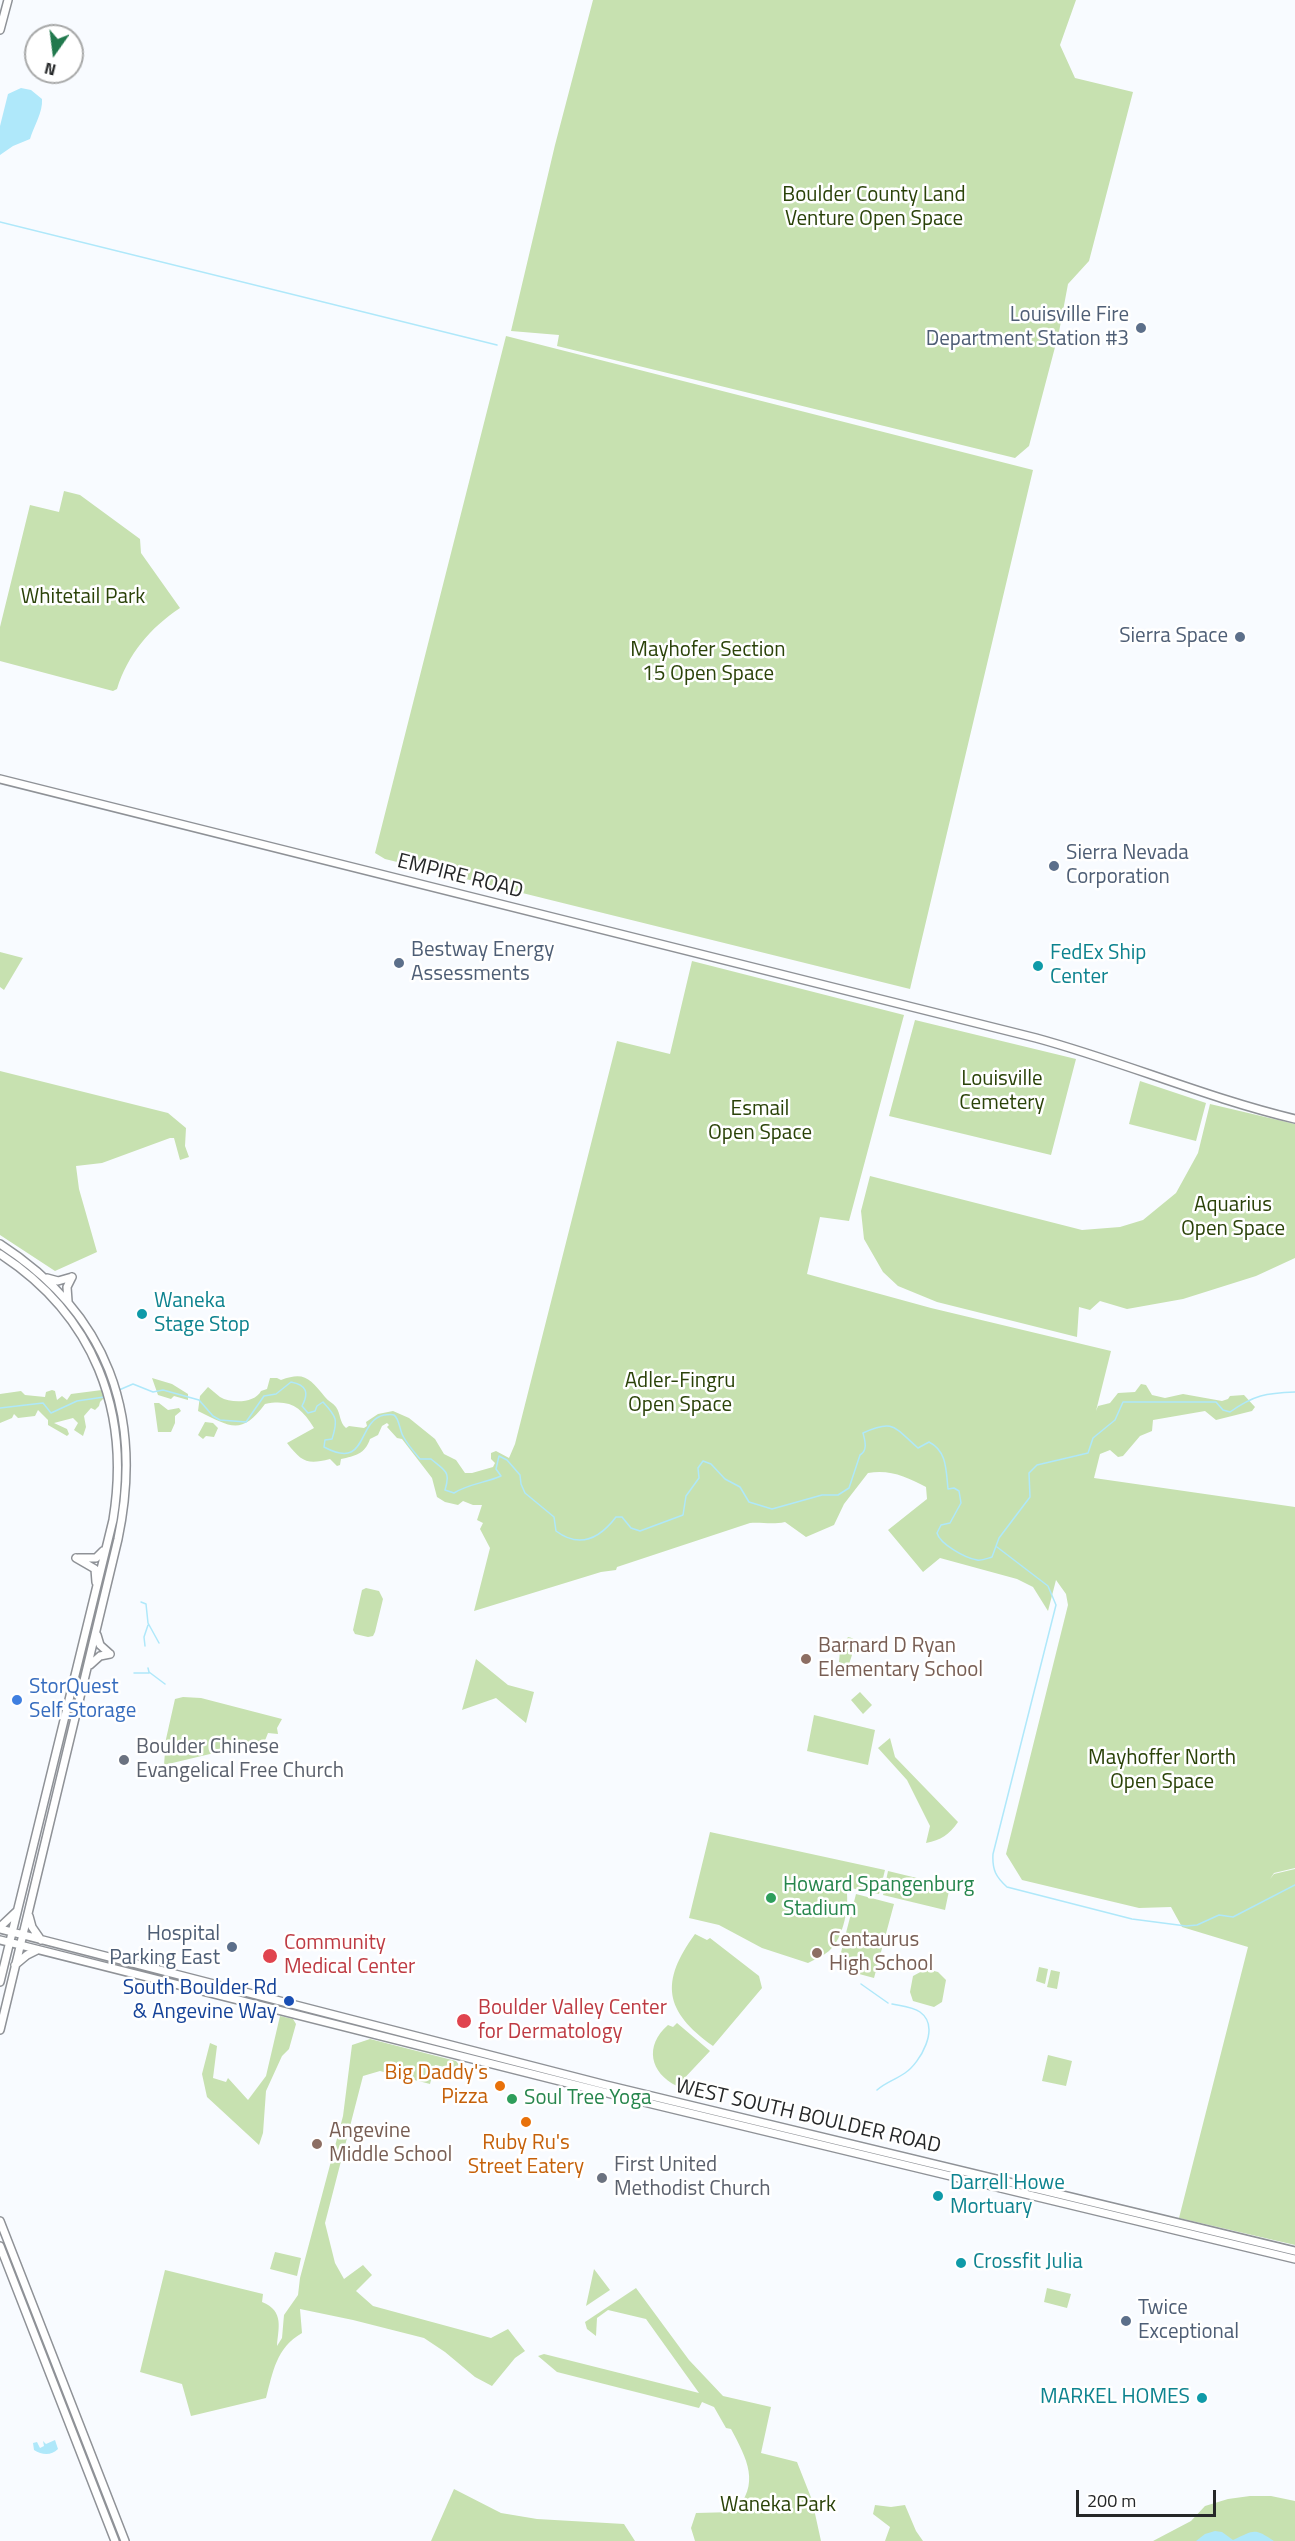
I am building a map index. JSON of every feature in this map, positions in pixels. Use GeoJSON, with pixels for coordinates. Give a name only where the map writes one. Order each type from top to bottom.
{"type":"FeatureCollection","features":[{"type":"Feature","properties":{"kind":"main road"},"geometry":{"type":"LineString","coordinates":[[0,30],[8,0]]}},
{"type":"Feature","properties":{"kind":"main road","name":"EMPIRE ROAD"},"geometry":{"type":"LineString","coordinates":[[0,779],[913,1006],[1076,1049],[1224,1101],[1295,1119]]}},
{"type":"Feature","properties":{"kind":"main road"},"geometry":{"type":"LineString","coordinates":[[0,1244],[42,1275],[71,1306],[98,1347],[112,1378],[123,1412],[128,1456],[126,1494],[97,1630],[0,2030]]}},
{"type":"Feature","properties":{"kind":"main road"},"geometry":{"type":"LineString","coordinates":[[0,1254],[35,1280],[64,1311],[83,1337],[103,1380],[113,1415],[118,1452],[118,1481],[107,1543],[0,1982]]}},
{"type":"Feature","properties":{"kind":"main road"},"geometry":{"type":"LineString","coordinates":[[42,1275],[58,1281],[72,1277],[67,1292],[71,1306]]}},
{"type":"Feature","properties":{"kind":"main road"},"geometry":{"type":"LineString","coordinates":[[96,1591],[95,1569],[76,1558],[96,1558],[107,1543]]}},
{"type":"Feature","properties":{"kind":"main road"},"geometry":{"type":"LineString","coordinates":[[88,1669],[97,1658],[110,1654],[100,1645],[97,1630]]}},
{"type":"Feature","properties":{"kind":"main road"},"geometry":{"type":"LineString","coordinates":[[86,1632],[88,1644],[92,1649]]}},
{"type":"Feature","properties":{"kind":"main road"},"geometry":{"type":"LineString","coordinates":[[0,1928],[18,1910]]}},
{"type":"Feature","properties":{"kind":"main road"},"geometry":{"type":"LineString","coordinates":[[28,1914],[32,1927],[41,1940]]}},
{"type":"Feature","properties":{"kind":"main road","name":"WEST SOUTH BOULDER ROAD"},"geometry":{"type":"LineString","coordinates":[[0,1928],[606,2085],[1295,2251]]}},
{"type":"Feature","properties":{"kind":"main road","name":"WEST SOUTH BOULDER ROAD"},"geometry":{"type":"LineString","coordinates":[[0,1940],[616,2096],[1295,2259]]}},
{"type":"Feature","properties":{"kind":"main road"},"geometry":{"type":"LineString","coordinates":[[15,1965],[27,1955],[38,1950]]}},
{"type":"Feature","properties":{"kind":"main road"},"geometry":{"type":"LineString","coordinates":[[0,1952],[5,1962]]}},
{"type":"Feature","properties":{"kind":"main road"},"geometry":{"type":"LineString","coordinates":[[0,2221],[125,2541]]}},
{"type":"Feature","properties":{"kind":"main road"},"geometry":{"type":"LineString","coordinates":[[0,2246],[115,2541]]}},
{"type":"Feature","properties":{"kind":"green space","name":"Boulder County Land Venture Open Space"},"geometry":{"type":"Polygon","coordinates":[[[593,0],[1076,0],[1060,45],[1075,78],[1133,92],[1089,261],[1068,284],[1059,332],[1029,446],[1015,458],[557,346],[559,335],[511,331],[555,145],[593,0]]]}},
{"type":"Feature","properties":{"kind":"green space","name":"Mayhofer Section 15 Open Space"},"geometry":{"type":"Polygon","coordinates":[[[506,336],[1033,470],[910,989],[385,859],[375,853],[506,336]]]}},
{"type":"Feature","properties":{"kind":"green space","name":"Whitetail Park"},"geometry":{"type":"Polygon","coordinates":[[[64,491],[80,495],[140,539],[141,553],[180,608],[159,624],[141,643],[127,664],[117,689],[113,691],[0,661],[0,627],[30,505],[59,512],[64,491]]]}},
{"type":"Feature","properties":{"kind":"green space"},"geometry":{"type":"Polygon","coordinates":[[[0,952],[23,958],[4,990],[0,987],[0,952]]]}},
{"type":"Feature","properties":{"kind":"green space"},"geometry":{"type":"Polygon","coordinates":[[[692,961],[904,1015],[849,1221],[820,1217],[807,1274],[931,1308],[1111,1351],[1096,1411],[1098,1406],[1110,1403],[1118,1393],[1135,1392],[1141,1384],[1146,1385],[1152,1395],[1165,1398],[1183,1394],[1222,1401],[1230,1396],[1244,1395],[1255,1407],[1252,1411],[1216,1420],[1205,1411],[1153,1420],[1152,1431],[1140,1436],[1123,1456],[1118,1457],[1110,1450],[1100,1454],[1094,1478],[1295,1507],[1295,1868],[1274,1873],[1270,1879],[1274,1874],[1295,1869],[1295,2245],[1179,2218],[1248,1947],[1182,1927],[1171,1907],[1139,1908],[1022,1880],[1006,1854],[1068,1605],[1066,1594],[1056,1580],[1048,1611],[1033,1587],[1017,1579],[940,1558],[923,1572],[888,1530],[927,1499],[926,1487],[898,1475],[876,1472],[868,1473],[844,1504],[834,1525],[806,1537],[785,1522],[750,1523],[617,1567],[616,1570],[601,1572],[474,1611],[490,1548],[480,1529],[483,1523],[477,1520],[482,1505],[473,1505],[463,1501],[458,1505],[445,1502],[437,1497],[432,1478],[402,1439],[397,1438],[387,1427],[389,1425],[387,1423],[382,1426],[378,1435],[370,1439],[362,1451],[341,1459],[340,1465],[337,1466],[330,1459],[310,1462],[301,1458],[287,1443],[314,1428],[294,1406],[281,1403],[265,1404],[249,1421],[235,1426],[198,1411],[200,1396],[208,1387],[225,1399],[243,1401],[254,1398],[267,1389],[270,1378],[281,1380],[296,1376],[306,1378],[315,1385],[338,1410],[346,1428],[349,1426],[364,1428],[367,1426],[366,1422],[378,1414],[393,1411],[409,1418],[435,1439],[444,1454],[456,1460],[465,1473],[493,1467],[495,1463],[491,1459],[491,1453],[496,1451],[509,1458],[515,1444],[617,1041],[670,1054],[692,961]]]}},
{"type":"Feature","properties":{"kind":"green space","name":"Louisville Cemetery"},"geometry":{"type":"Polygon","coordinates":[[[915,1020],[1076,1059],[1051,1155],[889,1116],[915,1020]]]}},
{"type":"Feature","properties":{"kind":"green space"},"geometry":{"type":"Polygon","coordinates":[[[0,1071],[168,1113],[186,1128],[185,1146],[189,1157],[180,1160],[174,1138],[170,1138],[102,1163],[76,1166],[79,1189],[97,1252],[55,1271],[0,1235],[0,1071]]]}},
{"type":"Feature","properties":{"kind":"green space"},"geometry":{"type":"Polygon","coordinates":[[[1140,1081],[1206,1103],[1196,1141],[1129,1124],[1140,1081]]]}},
{"type":"Feature","properties":{"kind":"green space","name":"Aquarius Open Space"},"geometry":{"type":"Polygon","coordinates":[[[1210,1104],[1295,1124],[1295,1258],[1256,1276],[1183,1299],[1127,1309],[1100,1301],[1090,1310],[1079,1307],[1077,1337],[937,1302],[898,1286],[883,1272],[864,1239],[861,1211],[870,1176],[1082,1230],[1120,1227],[1143,1220],[1176,1193],[1198,1153],[1210,1104]]]}},
{"type":"Feature","properties":{"kind":"green space"},"geometry":{"type":"Polygon","coordinates":[[[152,1378],[172,1384],[188,1394],[188,1400],[174,1396],[171,1399],[158,1395],[152,1378]]]}},
{"type":"Feature","properties":{"kind":"green space"},"geometry":{"type":"Polygon","coordinates":[[[102,1390],[104,1398],[99,1406],[95,1410],[91,1408],[84,1416],[86,1427],[83,1436],[74,1430],[78,1423],[73,1418],[54,1423],[67,1429],[69,1434],[67,1436],[48,1425],[48,1420],[38,1410],[35,1416],[18,1418],[14,1414],[12,1418],[0,1423],[0,1394],[21,1391],[25,1395],[45,1397],[46,1392],[55,1391],[57,1400],[62,1396],[67,1400],[71,1394],[102,1390]]]}},
{"type":"Feature","properties":{"kind":"green space"},"geometry":{"type":"Polygon","coordinates":[[[154,1403],[159,1403],[168,1410],[179,1408],[181,1411],[175,1416],[171,1432],[158,1432],[154,1403]]]}},
{"type":"Feature","properties":{"kind":"green space"},"geometry":{"type":"Polygon","coordinates":[[[205,1422],[213,1423],[218,1428],[214,1437],[206,1436],[203,1439],[198,1435],[205,1422]]]}},
{"type":"Feature","properties":{"kind":"green space"},"geometry":{"type":"Polygon","coordinates":[[[366,1588],[379,1591],[383,1599],[375,1632],[373,1636],[368,1637],[355,1634],[353,1630],[362,1590],[366,1588]]]}},
{"type":"Feature","properties":{"kind":"green space"},"geometry":{"type":"Polygon","coordinates":[[[848,1637],[859,1644],[860,1649],[855,1654],[844,1643],[848,1637]]]}},
{"type":"Feature","properties":{"kind":"green space"},"geometry":{"type":"Polygon","coordinates":[[[844,1648],[850,1650],[852,1655],[848,1667],[839,1662],[840,1650],[844,1648]]]}},
{"type":"Feature","properties":{"kind":"green space"},"geometry":{"type":"Polygon","coordinates":[[[476,1659],[508,1685],[534,1692],[526,1723],[496,1698],[462,1710],[476,1659]]]}},
{"type":"Feature","properties":{"kind":"green space"},"geometry":{"type":"Polygon","coordinates":[[[860,1692],[872,1705],[863,1714],[851,1700],[860,1692]]]}},
{"type":"Feature","properties":{"kind":"green space"},"geometry":{"type":"Polygon","coordinates":[[[201,1698],[282,1719],[277,1728],[278,1734],[268,1733],[262,1748],[233,1743],[210,1754],[164,1765],[166,1739],[175,1699],[201,1698]]]}},
{"type":"Feature","properties":{"kind":"green space"},"geometry":{"type":"Polygon","coordinates":[[[814,1715],[875,1730],[868,1765],[807,1751],[814,1715]]]}},
{"type":"Feature","properties":{"kind":"green space"},"geometry":{"type":"Polygon","coordinates":[[[890,1738],[895,1757],[958,1822],[948,1834],[926,1843],[930,1826],[907,1780],[878,1748],[890,1738]]]}},
{"type":"Feature","properties":{"kind":"green space","name":"Howard Spangenburg Stadium"},"geometry":{"type":"Polygon","coordinates":[[[710,1832],[885,1870],[879,1894],[846,1887],[845,1920],[839,1938],[829,1951],[808,1963],[762,1948],[719,1925],[689,1918],[710,1832]]]}},
{"type":"Feature","properties":{"kind":"green space"},"geometry":{"type":"Polygon","coordinates":[[[888,1871],[950,1886],[945,1910],[883,1895],[888,1871]]]}},
{"type":"Feature","properties":{"kind":"green space"},"geometry":{"type":"Polygon","coordinates":[[[856,1894],[894,1904],[874,1978],[837,1968],[856,1894]]]}},
{"type":"Feature","properties":{"kind":"green space"},"geometry":{"type":"Polygon","coordinates":[[[695,1934],[707,1940],[710,1938],[759,1976],[762,1988],[713,2046],[685,2020],[672,1995],[672,1981],[676,1967],[695,1934]]]}},
{"type":"Feature","properties":{"kind":"green space"},"geometry":{"type":"Polygon","coordinates":[[[1039,1967],[1048,1969],[1045,1984],[1036,1981],[1039,1967]]]}},
{"type":"Feature","properties":{"kind":"green space"},"geometry":{"type":"Polygon","coordinates":[[[926,1969],[938,1972],[946,1980],[942,2002],[934,2007],[913,2001],[910,1992],[913,1976],[926,1969]]]}},
{"type":"Feature","properties":{"kind":"green space"},"geometry":{"type":"Polygon","coordinates":[[[1051,1970],[1060,1972],[1057,1989],[1047,1987],[1051,1970]]]}},
{"type":"Feature","properties":{"kind":"green space"},"geometry":{"type":"Polygon","coordinates":[[[280,2016],[293,2019],[296,2024],[289,2049],[282,2056],[266,2091],[263,2133],[259,2145],[207,2097],[202,2074],[210,2043],[217,2046],[213,2078],[226,2082],[228,2078],[248,2100],[266,2076],[280,2016]]]}},
{"type":"Feature","properties":{"kind":"green space"},"geometry":{"type":"Polygon","coordinates":[[[677,2023],[710,2051],[677,2086],[668,2081],[656,2067],[653,2050],[660,2033],[668,2025],[673,2027],[677,2023]]]}},
{"type":"Feature","properties":{"kind":"green space"},"geometry":{"type":"Polygon","coordinates":[[[370,2039],[456,2061],[460,2070],[435,2065],[430,2084],[380,2071],[363,2076],[325,2223],[335,2263],[344,2279],[363,2265],[372,2275],[356,2291],[373,2306],[491,2338],[508,2329],[525,2351],[515,2358],[492,2386],[475,2377],[424,2338],[300,2309],[302,2333],[293,2339],[281,2353],[266,2398],[191,2416],[182,2384],[140,2372],[165,2270],[263,2294],[262,2302],[274,2310],[277,2315],[279,2327],[277,2346],[282,2338],[284,2315],[298,2295],[300,2278],[343,2116],[352,2045],[370,2039]]]}},
{"type":"Feature","properties":{"kind":"green space"},"geometry":{"type":"Polygon","coordinates":[[[1048,2055],[1072,2061],[1066,2086],[1042,2081],[1048,2055]]]}},
{"type":"Feature","properties":{"kind":"green space"},"geometry":{"type":"Polygon","coordinates":[[[275,2252],[301,2258],[297,2276],[270,2269],[275,2252]]]}},
{"type":"Feature","properties":{"kind":"green space"},"geometry":{"type":"Polygon","coordinates":[[[594,2269],[610,2290],[586,2306],[594,2269]]]}},
{"type":"Feature","properties":{"kind":"green space","name":"Waneka Park"},"geometry":{"type":"Polygon","coordinates":[[[636,2288],[689,2360],[723,2396],[771,2407],[761,2453],[797,2462],[812,2500],[821,2541],[695,2541],[691,2528],[696,2513],[734,2512],[742,2502],[749,2481],[749,2471],[742,2451],[731,2429],[726,2428],[714,2407],[702,2402],[699,2408],[557,2372],[538,2356],[544,2354],[699,2393],[646,2319],[608,2310],[597,2318],[596,2336],[587,2329],[585,2322],[636,2288]]]}},
{"type":"Feature","properties":{"kind":"green space"},"geometry":{"type":"Polygon","coordinates":[[[1047,2288],[1071,2294],[1067,2308],[1044,2302],[1047,2288]]]}},
{"type":"Feature","properties":{"kind":"green space"},"geometry":{"type":"Polygon","coordinates":[[[454,2489],[501,2513],[537,2519],[624,2524],[635,2541],[431,2541],[454,2489]]]}},
{"type":"Feature","properties":{"kind":"green space"},"geometry":{"type":"Polygon","coordinates":[[[1271,2496],[1295,2501],[1295,2541],[1153,2541],[1191,2521],[1205,2506],[1228,2499],[1271,2496]]]}},
{"type":"Feature","properties":{"kind":"green space"},"geometry":{"type":"Polygon","coordinates":[[[875,2505],[891,2507],[905,2505],[923,2541],[885,2541],[890,2527],[873,2514],[875,2505]]]}},
{"type":"Feature","properties":{"kind":"water"},"geometry":{"type":"Polygon","coordinates":[[[21,88],[31,90],[42,99],[40,114],[30,139],[13,146],[0,155],[0,126],[8,94],[21,88]]]}},
{"type":"Feature","properties":{"kind":"water"},"geometry":{"type":"Polygon","coordinates":[[[55,2440],[58,2449],[52,2453],[43,2454],[34,2450],[33,2443],[37,2442],[40,2448],[44,2446],[43,2441],[46,2444],[55,2440]]]}},
{"type":"Feature","properties":{"kind":"water"},"geometry":{"type":"Polygon","coordinates":[[[1215,2531],[1222,2532],[1233,2540],[1257,2532],[1274,2541],[1196,2541],[1205,2534],[1215,2531]]]}},
{"type":"Feature","properties":{"kind":"waterway"},"geometry":{"type":"LineString","coordinates":[[0,222],[497,345]]}},
{"type":"Feature","properties":{"kind":"waterway"},"geometry":{"type":"LineString","coordinates":[[119,1390],[133,1384],[153,1392],[163,1390],[199,1400],[213,1416],[220,1420],[246,1422],[264,1396],[276,1394],[291,1382],[296,1383],[305,1390],[302,1406],[308,1413],[315,1411],[317,1406],[323,1402],[334,1415],[335,1427],[332,1439],[325,1440],[324,1447],[338,1453],[348,1453],[355,1449],[375,1419],[384,1415],[394,1415],[402,1434],[420,1459],[431,1459],[443,1469],[447,1475],[445,1490],[454,1493],[501,1476],[496,1469],[499,1456],[507,1460],[520,1475],[525,1493],[554,1517],[556,1531],[581,1540],[589,1539],[603,1531],[616,1517],[622,1517],[631,1528],[640,1531],[683,1515],[686,1496],[699,1478],[698,1468],[703,1461],[711,1464],[725,1479],[740,1487],[749,1502],[772,1509],[822,1495],[838,1495],[849,1488],[860,1455],[864,1451],[863,1433],[881,1426],[888,1426],[898,1430],[918,1448],[929,1442],[939,1450],[945,1462],[948,1489],[954,1488],[959,1491],[961,1503],[950,1523],[941,1525],[937,1533],[943,1542],[954,1550],[979,1560],[992,1557],[999,1538],[1030,1497],[1029,1473],[1037,1465],[1088,1453],[1093,1438],[1115,1420],[1123,1402],[1216,1402],[1223,1410],[1230,1412],[1261,1396],[1295,1392]]}},
{"type":"Feature","properties":{"kind":"waterway"},"geometry":{"type":"LineString","coordinates":[[0,1408],[43,1403],[51,1413],[77,1401],[104,1397]]}},
{"type":"Feature","properties":{"kind":"waterway"},"geometry":{"type":"LineString","coordinates":[[997,1547],[1048,1586],[1056,1605],[993,1854],[994,1869],[1000,1880],[1007,1887],[1132,1919],[1186,1926],[1197,1925],[1219,1915],[1233,1917],[1295,1885]]}},
{"type":"Feature","properties":{"kind":"waterway"},"geometry":{"type":"LineString","coordinates":[[141,1602],[146,1604],[148,1623],[159,1643]]}},
{"type":"Feature","properties":{"kind":"waterway"},"geometry":{"type":"LineString","coordinates":[[145,1646],[144,1637],[148,1625]]}},
{"type":"Feature","properties":{"kind":"waterway"},"geometry":{"type":"LineString","coordinates":[[148,1668],[149,1672],[165,1684]]}},
{"type":"Feature","properties":{"kind":"waterway"},"geometry":{"type":"LineString","coordinates":[[134,1673],[149,1673]]}},
{"type":"Feature","properties":{"kind":"waterway"},"geometry":{"type":"LineString","coordinates":[[861,1984],[888,2003]]}},
{"type":"Feature","properties":{"kind":"waterway"},"geometry":{"type":"LineString","coordinates":[[877,2090],[911,2068],[922,2053],[928,2035],[929,2026],[920,2012],[892,2004]]}},
{"type":"Feature","properties":{"kind":"place","name":"Louisville Fire Department Station #3"},"geometry":{"type":"Point","coordinates":[1141,328]}},
{"type":"Feature","properties":{"kind":"place","name":"Sierra Space"},"geometry":{"type":"Point","coordinates":[1240,637]}},
{"type":"Feature","properties":{"kind":"place","name":"Sierra Nevada Corporation"},"geometry":{"type":"Point","coordinates":[1054,866]}},
{"type":"Feature","properties":{"kind":"place","name":"Bestway Energy Assessments"},"geometry":{"type":"Point","coordinates":[399,963]}},
{"type":"Feature","properties":{"kind":"place","name":"FedEx Ship Center"},"geometry":{"type":"Point","coordinates":[1038,966]}},
{"type":"Feature","properties":{"kind":"place","name":"Waneka Stage Stop"},"geometry":{"type":"Point","coordinates":[142,1314]}},
{"type":"Feature","properties":{"kind":"place","name":"Barnard D Ryan Elementary School"},"geometry":{"type":"Point","coordinates":[806,1659]}},
{"type":"Feature","properties":{"kind":"place","name":"StorQuest Self Storage"},"geometry":{"type":"Point","coordinates":[17,1700]}},
{"type":"Feature","properties":{"kind":"place","name":"Boulder Chinese Evangelical Free Church"},"geometry":{"type":"Point","coordinates":[124,1760]}},
{"type":"Feature","properties":{"kind":"place","name":"Howard Spangenburg Stadium"},"geometry":{"type":"Point","coordinates":[771,1898]}},
{"type":"Feature","properties":{"kind":"place","name":"Hospital Parking East"},"geometry":{"type":"Point","coordinates":[232,1947]}},
{"type":"Feature","properties":{"kind":"place","name":"Centaurus High School"},"geometry":{"type":"Point","coordinates":[817,1953]}},
{"type":"Feature","properties":{"kind":"place","name":"Community Medical Center"},"geometry":{"type":"Point","coordinates":[270,1956]}},
{"type":"Feature","properties":{"kind":"place","name":"South Boulder Rd & Angevine Way"},"geometry":{"type":"Point","coordinates":[289,2001]}},
{"type":"Feature","properties":{"kind":"place","name":"Boulder Valley Center for Dermatology"},"geometry":{"type":"Point","coordinates":[464,2021]}},
{"type":"Feature","properties":{"kind":"place","name":"Big Daddy's Pizza"},"geometry":{"type":"Point","coordinates":[500,2086]}},
{"type":"Feature","properties":{"kind":"place","name":"Soul Tree Yoga"},"geometry":{"type":"Point","coordinates":[512,2099]}},
{"type":"Feature","properties":{"kind":"place","name":"Ruby Ru's Street Eatery"},"geometry":{"type":"Point","coordinates":[526,2122]}},
{"type":"Feature","properties":{"kind":"place","name":"Angevine Middle School"},"geometry":{"type":"Point","coordinates":[317,2144]}},
{"type":"Feature","properties":{"kind":"place","name":"First United Methodist Church"},"geometry":{"type":"Point","coordinates":[602,2178]}},
{"type":"Feature","properties":{"kind":"place","name":"Darrell Howe Mortuary"},"geometry":{"type":"Point","coordinates":[938,2196]}},
{"type":"Feature","properties":{"kind":"place","name":"Crossfit Julia"},"geometry":{"type":"Point","coordinates":[961,2263]}},
{"type":"Feature","properties":{"kind":"place","name":"Twice Exceptional"},"geometry":{"type":"Point","coordinates":[1126,2321]}},
{"type":"Feature","properties":{"kind":"place","name":"MARKEL HOMES"},"geometry":{"type":"Point","coordinates":[1202,2398]}},
{"type":"Feature","properties":{"kind":"park label","name":"Esmail Open Space"},"geometry":{"type":"Point","coordinates":[760,1122]}},
{"type":"Feature","properties":{"kind":"park label","name":"Adler-Fingru Open Space"},"geometry":{"type":"Point","coordinates":[680,1394]}},
{"type":"Feature","properties":{"kind":"park label","name":"Mayhoffer North Open Space"},"geometry":{"type":"Point","coordinates":[1162,1771]}}]}
